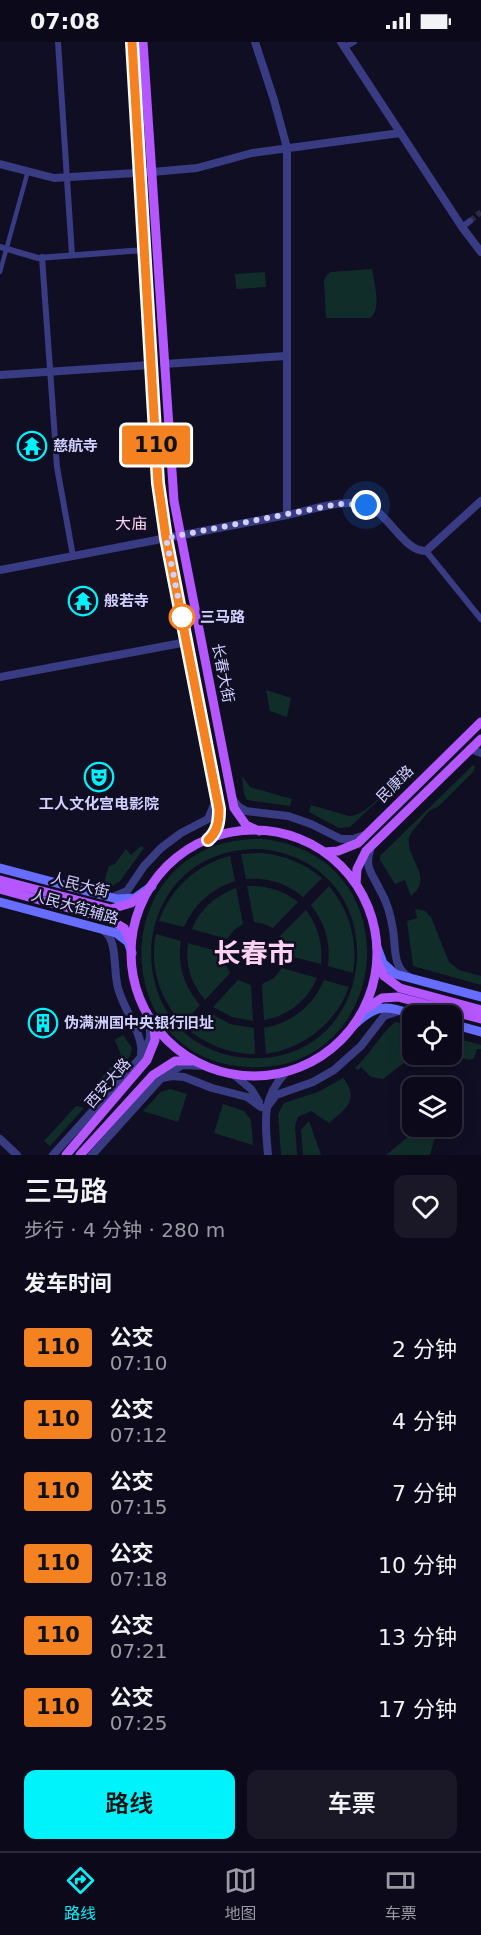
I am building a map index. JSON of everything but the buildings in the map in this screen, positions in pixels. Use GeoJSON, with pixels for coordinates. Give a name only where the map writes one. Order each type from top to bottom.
{"type":"FeatureCollection","features":[{"type":"Feature","properties":{"kind":"main road","name":"长春大街"},"geometry":{"type":"LineString","coordinates":[[132,42],[158,483],[166,538],[217,795],[219,819],[215,832],[208,840]]}},
{"type":"Feature","properties":{"kind":"main road","name":"长春大街"},"geometry":{"type":"LineString","coordinates":[[143,42],[172,481],[180,535],[231,793],[236,812],[242,821],[250,828],[259,831]]}},
{"type":"Feature","properties":{"kind":"main road","name":"民康路"},"geometry":{"type":"LineString","coordinates":[[323,851],[332,852],[349,848],[481,722]]}},
{"type":"Feature","properties":{"kind":"main road","name":"民康路"},"geometry":{"type":"LineString","coordinates":[[356,884],[355,874],[360,858],[481,739]]}},
{"type":"Feature","properties":{"kind":"main road"},"geometry":{"type":"LineString","coordinates":[[377,947],[373,986],[362,1013],[340,1041],[324,1055],[306,1065],[286,1072],[255,1077],[234,1075],[204,1066],[170,1043],[152,1021],[137,989],[132,950],[138,915],[151,888],[165,869],[181,855],[208,840],[230,833],[259,831],[294,837],[323,851],[340,865],[356,884],[369,911],[380,958],[386,968],[396,974],[481,997]]}},
{"type":"Feature","properties":{"kind":"main road","name":"人民大街辅路"},"geometry":{"type":"LineString","coordinates":[[0,868],[117,899],[129,899],[151,888]]}},
{"type":"Feature","properties":{"kind":"main road","name":"人民大街"},"geometry":{"type":"LineString","coordinates":[[0,880],[111,909],[131,903],[151,888]]}},
{"type":"Feature","properties":{"kind":"main road","name":"人民大街"},"geometry":{"type":"LineString","coordinates":[[0,889],[114,921],[127,932],[132,950]]}},
{"type":"Feature","properties":{"kind":"main road","name":"人民大街辅路"},"geometry":{"type":"LineString","coordinates":[[0,902],[121,935],[132,950]]}},
{"type":"Feature","properties":{"kind":"main road"},"geometry":{"type":"LineString","coordinates":[[377,958],[384,976],[400,988],[481,1010]]}},
{"type":"Feature","properties":{"kind":"main road"},"geometry":{"type":"LineString","coordinates":[[362,1013],[377,1000],[393,996],[481,1019]]}},
{"type":"Feature","properties":{"kind":"main road"},"geometry":{"type":"LineString","coordinates":[[354,1025],[378,1009],[390,1008],[402,1011]]}},
{"type":"Feature","properties":{"kind":"main road","name":"西安大路"},"geometry":{"type":"LineString","coordinates":[[66,1155],[147,1060],[155,1040],[152,1021]]}},
{"type":"Feature","properties":{"kind":"main road"},"geometry":{"type":"LineString","coordinates":[[462,1027],[481,1032]]}},
{"type":"Feature","properties":{"kind":"main road","name":"西安大路"},"geometry":{"type":"LineString","coordinates":[[80,1155],[153,1075],[175,1061],[195,1061]]}},
{"type":"Feature","properties":{"kind":"street"},"geometry":{"type":"LineString","coordinates":[[58,42],[72,255]]}},
{"type":"Feature","properties":{"kind":"street"},"geometry":{"type":"LineString","coordinates":[[255,42],[287,148],[287,515]]}},
{"type":"Feature","properties":{"kind":"street"},"geometry":{"type":"LineString","coordinates":[[354,42],[343,45],[462,227],[481,252]]}},
{"type":"Feature","properties":{"kind":"street"},"geometry":{"type":"LineString","coordinates":[[0,164],[54,178],[152,172],[197,168],[252,153],[400,133]]}},
{"type":"Feature","properties":{"kind":"street"},"geometry":{"type":"LineString","coordinates":[[0,272],[3,248],[28,171]]}},
{"type":"Feature","properties":{"kind":"street"},"geometry":{"type":"LineString","coordinates":[[462,227],[470,220]]}},
{"type":"Feature","properties":{"kind":"street"},"geometry":{"type":"LineString","coordinates":[[3,248],[42,258],[144,250]]}},
{"type":"Feature","properties":{"kind":"street"},"geometry":{"type":"LineString","coordinates":[[42,258],[57,467],[73,556]]}},
{"type":"Feature","properties":{"kind":"street"},"geometry":{"type":"LineString","coordinates":[[164,364],[286,357]]}},
{"type":"Feature","properties":{"kind":"street"},"geometry":{"type":"LineString","coordinates":[[0,375],[151,365]]}},
{"type":"Feature","properties":{"kind":"street"},"geometry":{"type":"LineString","coordinates":[[426,551],[481,501]]}},
{"type":"Feature","properties":{"kind":"street"},"geometry":{"type":"LineString","coordinates":[[0,570],[348,503],[366,505],[377,511],[414,549],[426,551],[481,619]]}},
{"type":"Feature","properties":{"kind":"street"},"geometry":{"type":"LineString","coordinates":[[0,677],[187,642]]}},
{"type":"Feature","properties":{"kind":"street"},"geometry":{"type":"LineString","coordinates":[[470,749],[481,753]]}},
{"type":"Feature","properties":{"kind":"street"},"geometry":{"type":"LineString","coordinates":[[231,793],[239,807],[246,811],[300,819],[341,839],[353,839],[366,834]]}},
{"type":"Feature","properties":{"kind":"street"},"geometry":{"type":"LineString","coordinates":[[106,896],[119,896],[127,891],[144,866],[161,848],[181,833],[208,819],[217,795]]}},
{"type":"Feature","properties":{"kind":"street"},"geometry":{"type":"LineString","coordinates":[[375,842],[368,856],[367,867],[382,893],[390,916],[397,964],[403,973],[413,979]]}},
{"type":"Feature","properties":{"kind":"street"},"geometry":{"type":"LineString","coordinates":[[53,1155],[140,1057],[142,1042],[119,995],[114,970],[113,940],[97,928]]}},
{"type":"Feature","properties":{"kind":"street"},"geometry":{"type":"LineString","coordinates":[[264,1107],[276,1095],[313,1082],[344,1063],[361,1046],[384,1016],[402,1012]]}},
{"type":"Feature","properties":{"kind":"street"},"geometry":{"type":"LineString","coordinates":[[136,1062],[150,1038],[152,1021]]}},
{"type":"Feature","properties":{"kind":"street"},"geometry":{"type":"LineString","coordinates":[[92,1155],[158,1081],[177,1067],[190,1064],[204,1066]]}},
{"type":"Feature","properties":{"kind":"street"},"geometry":{"type":"LineString","coordinates":[[268,1155],[264,1107],[272,1090],[286,1072]]}},
{"type":"Feature","properties":{"kind":"street"},"geometry":{"type":"LineString","coordinates":[[234,1075],[251,1089],[264,1107]]}},
{"type":"Feature","properties":{"kind":"street"},"geometry":{"type":"LineString","coordinates":[[158,1081],[164,1077],[179,1076],[208,1087],[247,1096],[264,1107]]}},
{"type":"Feature","properties":{"kind":"street"},"geometry":{"type":"LineString","coordinates":[[0,1139],[17,1155]]}},
{"type":"Feature","properties":{"kind":"green space"},"geometry":{"type":"Polygon","coordinates":[[[372,269],[376,302],[374,314],[370,318],[326,318],[324,280],[327,275],[331,272],[372,269]]]}},
{"type":"Feature","properties":{"kind":"green space"},"geometry":{"type":"Polygon","coordinates":[[[265,272],[266,287],[236,289],[235,274],[265,272]]]}},
{"type":"Feature","properties":{"kind":"green space"},"geometry":{"type":"Polygon","coordinates":[[[266,690],[291,698],[287,717],[270,711],[266,690]]]}},
{"type":"Feature","properties":{"kind":"green space"},"geometry":{"type":"Polygon","coordinates":[[[473,765],[475,767],[473,772],[438,807],[428,813],[409,838],[411,853],[420,875],[418,889],[411,896],[405,880],[395,884],[380,860],[380,856],[473,765]]]}},
{"type":"Feature","properties":{"kind":"green space"},"geometry":{"type":"Polygon","coordinates":[[[242,776],[250,787],[292,799],[290,806],[247,800],[242,776]]]}},
{"type":"Feature","properties":{"kind":"green space"},"geometry":{"type":"Polygon","coordinates":[[[389,787],[390,789],[350,827],[339,828],[309,812],[311,805],[349,816],[355,815],[371,805],[389,787]]]}},
{"type":"Feature","properties":{"kind":"green space"},"geometry":{"type":"Polygon","coordinates":[[[262,839],[311,854],[345,883],[363,921],[367,962],[356,1003],[332,1037],[296,1060],[247,1067],[200,1055],[166,1028],[147,991],[142,949],[150,908],[173,872],[211,848],[262,839]],[[261,849],[214,857],[181,879],[160,911],[151,949],[156,987],[174,1021],[204,1046],[248,1058],[292,1052],[326,1031],[347,999],[357,962],[353,924],[337,889],[306,863],[261,849]]]}},
{"type":"Feature","properties":{"kind":"green space"},"geometry":{"type":"Polygon","coordinates":[[[141,846],[144,848],[120,881],[111,887],[103,885],[109,866],[115,864],[126,849],[131,855],[141,846]]]}},
{"type":"Feature","properties":{"kind":"green space"},"geometry":{"type":"Polygon","coordinates":[[[261,853],[293,861],[322,878],[303,897],[276,882],[246,879],[241,854],[261,853]]]}},
{"type":"Feature","properties":{"kind":"green space"},"geometry":{"type":"Polygon","coordinates":[[[230,856],[235,881],[218,888],[204,898],[184,927],[159,921],[171,898],[187,879],[207,865],[230,856]]]}},
{"type":"Feature","properties":{"kind":"green space"},"geometry":{"type":"Polygon","coordinates":[[[247,886],[274,889],[298,902],[273,928],[254,922],[247,886]]]}},
{"type":"Feature","properties":{"kind":"green space"},"geometry":{"type":"Polygon","coordinates":[[[329,886],[342,906],[351,927],[354,949],[353,973],[328,966],[329,949],[326,934],[311,905],[329,886]]]}},
{"type":"Feature","properties":{"kind":"green space"},"geometry":{"type":"Polygon","coordinates":[[[236,888],[243,924],[227,939],[192,929],[199,915],[209,904],[236,888]]]}},
{"type":"Feature","properties":{"kind":"green space"},"geometry":{"type":"Polygon","coordinates":[[[415,909],[425,911],[431,917],[449,962],[459,970],[481,976],[481,985],[413,966],[407,921],[417,918],[415,909]]]}},
{"type":"Feature","properties":{"kind":"green space"},"geometry":{"type":"Polygon","coordinates":[[[306,910],[319,936],[321,964],[286,955],[285,945],[280,936],[306,910]]]}},
{"type":"Feature","properties":{"kind":"green space"},"geometry":{"type":"Polygon","coordinates":[[[156,934],[181,941],[180,959],[183,975],[200,1005],[183,1024],[168,1004],[158,982],[154,959],[156,934]]]}},
{"type":"Feature","properties":{"kind":"green space"},"geometry":{"type":"Polygon","coordinates":[[[188,943],[223,953],[224,963],[230,973],[205,1000],[190,973],[187,959],[188,943]]]}},
{"type":"Feature","properties":{"kind":"green space"},"geometry":{"type":"Polygon","coordinates":[[[282,968],[317,978],[308,994],[296,1006],[281,1015],[264,1020],[262,984],[274,978],[282,968]]]}},
{"type":"Feature","properties":{"kind":"green space"},"geometry":{"type":"Polygon","coordinates":[[[238,980],[251,985],[253,1021],[232,1017],[213,1007],[238,980]]]}},
{"type":"Feature","properties":{"kind":"green space"},"geometry":{"type":"Polygon","coordinates":[[[324,980],[349,987],[336,1012],[306,1040],[266,1054],[264,1028],[284,1022],[300,1012],[314,998],[324,980]]]}},
{"type":"Feature","properties":{"kind":"green space"},"geometry":{"type":"Polygon","coordinates":[[[208,1012],[230,1024],[254,1028],[255,1054],[238,1053],[221,1048],[191,1032],[208,1012]]]}},
{"type":"Feature","properties":{"kind":"green space"},"geometry":{"type":"Polygon","coordinates":[[[396,1022],[402,1024],[402,1064],[383,1079],[371,1077],[361,1067],[358,1070],[355,1068],[366,1057],[391,1025],[396,1022]]]}},
{"type":"Feature","properties":{"kind":"green space"},"geometry":{"type":"Polygon","coordinates":[[[123,1035],[132,1048],[130,1056],[88,1103],[85,1098],[87,1094],[121,1055],[115,1040],[123,1035]]]}},
{"type":"Feature","properties":{"kind":"green space"},"geometry":{"type":"Polygon","coordinates":[[[462,1040],[481,1045],[481,1049],[477,1049],[474,1058],[470,1060],[462,1058],[462,1040]]]}},
{"type":"Feature","properties":{"kind":"green space"},"geometry":{"type":"Polygon","coordinates":[[[343,1078],[348,1085],[351,1098],[341,1113],[329,1123],[311,1111],[298,1117],[295,1126],[297,1155],[281,1155],[278,1114],[284,1103],[318,1092],[343,1078]]]}},
{"type":"Feature","properties":{"kind":"green space"},"geometry":{"type":"Polygon","coordinates":[[[170,1089],[187,1094],[178,1122],[143,1111],[161,1092],[170,1089]]]}},
{"type":"Feature","properties":{"kind":"green space"},"geometry":{"type":"Polygon","coordinates":[[[223,1104],[244,1111],[251,1120],[253,1145],[214,1133],[223,1104]]]}},
{"type":"Feature","properties":{"kind":"green space"},"geometry":{"type":"Polygon","coordinates":[[[78,1106],[84,1108],[50,1146],[44,1141],[78,1106]]]}},
{"type":"Feature","properties":{"kind":"green space"},"geometry":{"type":"Polygon","coordinates":[[[309,1121],[321,1155],[303,1155],[301,1130],[309,1121]]]}},
{"type":"Feature","properties":{"kind":"green space"},"geometry":{"type":"Polygon","coordinates":[[[408,1137],[435,1137],[430,1155],[386,1155],[408,1137]]]}},
{"type":"Feature","properties":{"kind":"tunnel"},"geometry":{"type":"LineString","coordinates":[[470,221],[481,212]]}},
{"type":"Feature","properties":{"kind":"bus line","name":"110"},"geometry":{"type":"LineString","coordinates":[[132,42],[158,483],[166,538],[219,809],[218,825],[208,840]]}},
{"type":"Feature","properties":{"kind":"place","name":"慈航寺"},"geometry":{"type":"Point","coordinates":[32,446]}},
{"type":"Feature","properties":{"kind":"place","name":"般若寺"},"geometry":{"type":"Point","coordinates":[83,601]}},
{"type":"Feature","properties":{"kind":"place","name":"三马路"},"geometry":{"type":"Point","coordinates":[182,617]}},
{"type":"Feature","properties":{"kind":"place","name":"工人文化宫电影院"},"geometry":{"type":"Point","coordinates":[99,777]}},
{"type":"Feature","properties":{"kind":"place","name":"伪满洲国中央银行旧址"},"geometry":{"type":"Point","coordinates":[43,1023]}},
{"type":"Feature","properties":{"kind":"district","name":"大庙"},"geometry":{"type":"Point","coordinates":[131,523]}},
{"type":"Feature","properties":{"kind":"district","name":"长春市"},"geometry":{"type":"Point","coordinates":[254,954]}},
{"type":"Feature","properties":{"kind":"route"},"geometry":{"type":"LineString","coordinates":[[182,617],[166,538],[338,504],[366,505]]}}]}
